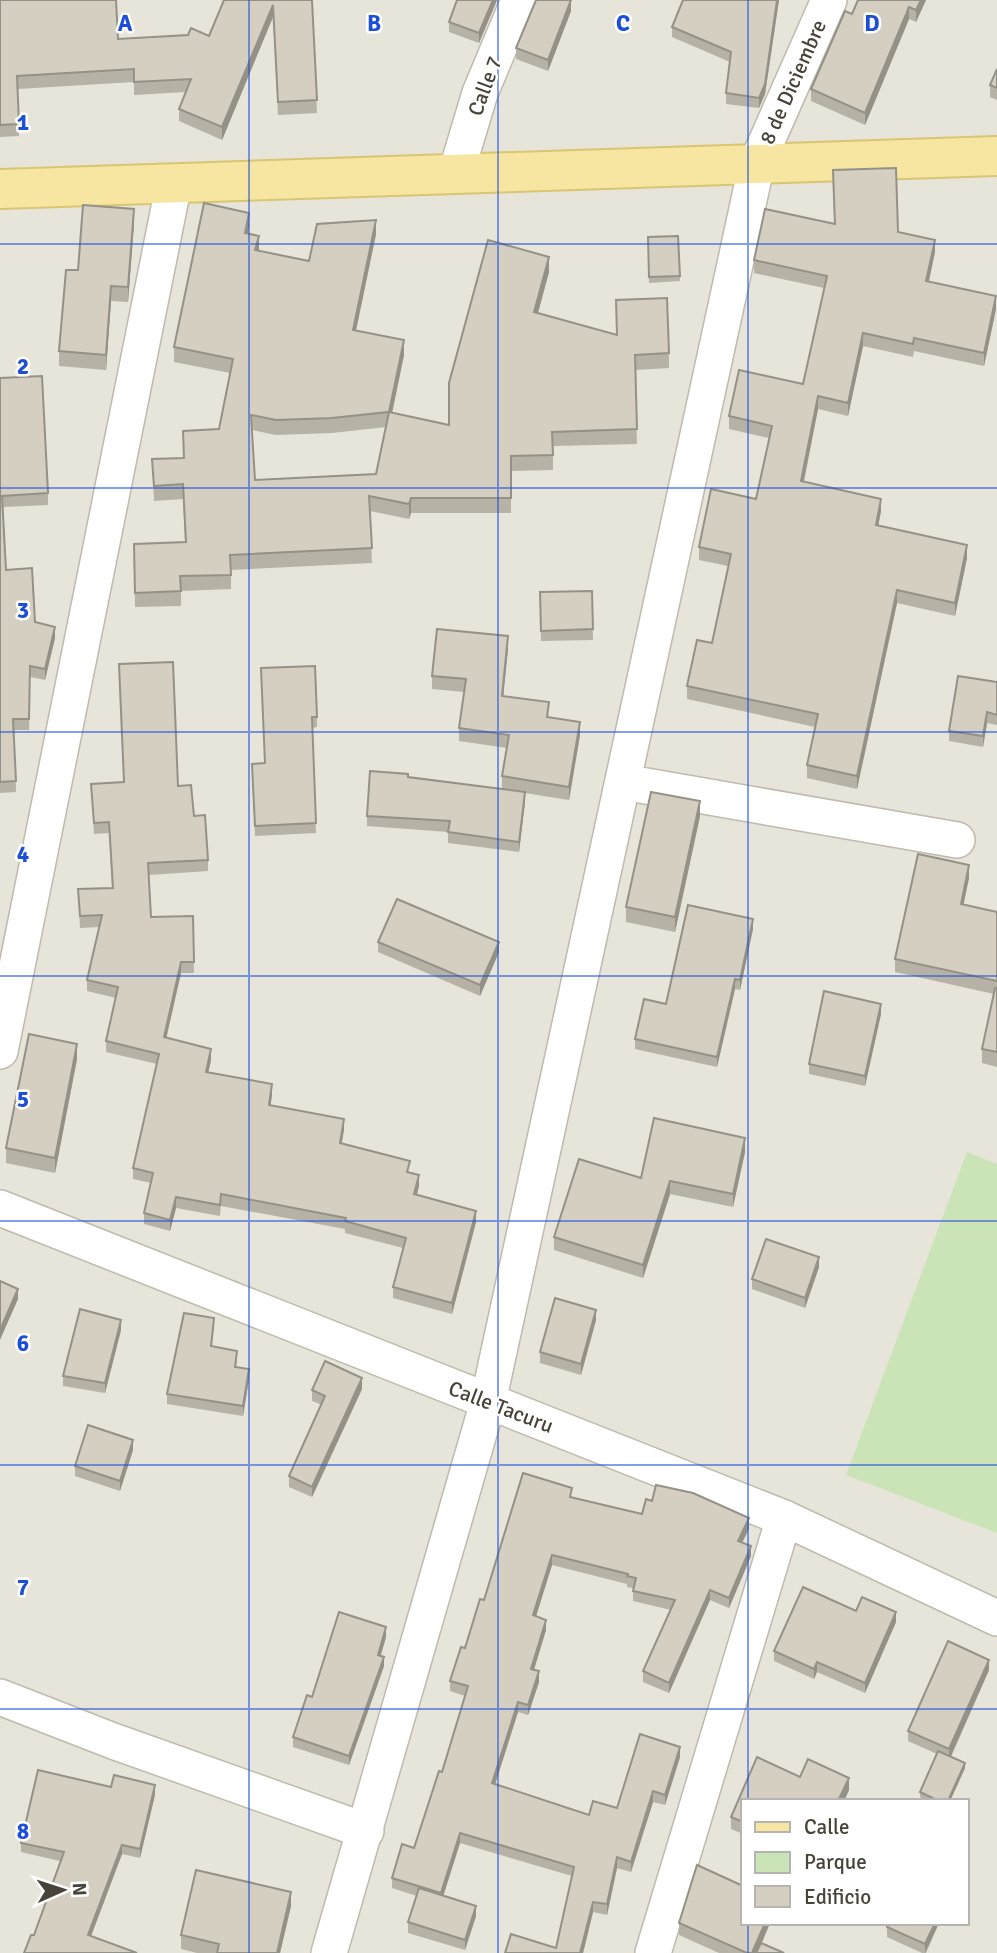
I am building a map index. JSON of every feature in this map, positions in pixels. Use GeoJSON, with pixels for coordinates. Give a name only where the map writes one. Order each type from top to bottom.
{"type":"FeatureCollection","features":[{"type":"Feature","properties":{"kind":"main road"},"geometry":{"type":"LineString","coordinates":[[0,189],[997,156]]}},
{"type":"Feature","properties":{"kind":"street","name":"Calle 7"},"geometry":{"type":"LineString","coordinates":[[456,173],[480,93],[519,0]]}},
{"type":"Feature","properties":{"kind":"street","name":"8 de Diciembre"},"geometry":{"type":"LineString","coordinates":[[328,1953],[366,1832],[488,1402],[757,163],[829,0]]}},
{"type":"Feature","properties":{"kind":"street"},"geometry":{"type":"LineString","coordinates":[[0,1051],[174,183]]}},
{"type":"Feature","properties":{"kind":"street"},"geometry":{"type":"LineString","coordinates":[[623,782],[957,840]]}},
{"type":"Feature","properties":{"kind":"street","name":"Calle Tacuru"},"geometry":{"type":"LineString","coordinates":[[0,1208],[784,1518],[997,1618]]}},
{"type":"Feature","properties":{"kind":"street"},"geometry":{"type":"LineString","coordinates":[[653,1953],[784,1518]]}},
{"type":"Feature","properties":{"kind":"street"},"geometry":{"type":"LineString","coordinates":[[0,1698],[366,1832]]}},
{"type":"Feature","properties":{"kind":"shaded area"},"geometry":{"type":"Polygon","coordinates":[[[0,0],[997,0],[997,1953],[0,1953],[0,0]]]}},
{"type":"Feature","properties":{"kind":"green space"},"geometry":{"type":"Polygon","coordinates":[[[967,1152],[997,1164],[997,1533],[846,1475],[967,1152]]]}},
{"type":"Feature","properties":{"kind":"building"},"geometry":{"type":"Polygon","coordinates":[[[0,0],[116,0],[118,39],[188,35],[191,28],[209,36],[224,0],[312,0],[317,100],[278,102],[273,5],[222,127],[179,109],[191,79],[134,82],[134,69],[17,76],[19,124],[0,125],[0,0]]]}},
{"type":"Feature","properties":{"kind":"building"},"geometry":{"type":"Polygon","coordinates":[[[457,0],[493,0],[479,33],[449,22],[457,0]]]}},
{"type":"Feature","properties":{"kind":"building"},"geometry":{"type":"Polygon","coordinates":[[[536,0],[571,0],[548,60],[516,48],[536,0]]]}},
{"type":"Feature","properties":{"kind":"building"},"geometry":{"type":"Polygon","coordinates":[[[683,0],[777,0],[765,84],[759,98],[726,93],[731,52],[672,27],[683,0]]]}},
{"type":"Feature","properties":{"kind":"building"},"geometry":{"type":"Polygon","coordinates":[[[858,0],[921,0],[916,10],[909,7],[865,113],[811,89],[845,11],[852,14],[858,0]]]}},
{"type":"Feature","properties":{"kind":"building"},"geometry":{"type":"Polygon","coordinates":[[[997,69],[997,88],[990,85],[997,69]]]}},
{"type":"Feature","properties":{"kind":"building"},"geometry":{"type":"Polygon","coordinates":[[[896,168],[898,232],[935,240],[926,281],[996,296],[984,353],[914,338],[913,344],[863,333],[848,403],[818,396],[801,481],[881,499],[876,525],[967,545],[955,603],[897,590],[857,776],[807,765],[818,714],[687,686],[697,640],[712,643],[731,554],[699,547],[711,489],[756,499],[772,426],[729,416],[739,370],[803,384],[827,276],[754,260],[765,209],[835,224],[833,170],[896,168]]]}},
{"type":"Feature","properties":{"kind":"building"},"geometry":{"type":"Polygon","coordinates":[[[204,203],[249,213],[245,233],[259,236],[255,250],[309,261],[317,224],[376,220],[353,330],[404,340],[389,412],[449,425],[449,383],[488,240],[549,257],[534,312],[617,335],[616,300],[667,298],[669,353],[635,355],[637,429],[552,432],[553,455],[511,456],[511,498],[411,498],[409,504],[369,496],[372,548],[230,555],[231,575],[180,576],[181,591],[135,593],[134,544],[186,542],[183,484],[154,486],[152,459],[184,458],[183,431],[219,429],[233,359],[174,347],[204,203]],[[389,412],[276,420],[251,415],[255,480],[376,474],[389,412]]]}},
{"type":"Feature","properties":{"kind":"building"},"geometry":{"type":"Polygon","coordinates":[[[83,205],[134,209],[128,287],[111,286],[106,355],[59,351],[66,270],[78,270],[83,205]]]}},
{"type":"Feature","properties":{"kind":"building"},"geometry":{"type":"Polygon","coordinates":[[[678,236],[680,276],[649,277],[648,237],[678,236]]]}},
{"type":"Feature","properties":{"kind":"building"},"geometry":{"type":"Polygon","coordinates":[[[42,376],[48,493],[2,496],[6,570],[32,568],[35,622],[55,627],[45,669],[30,666],[29,719],[13,719],[16,781],[0,782],[0,378],[42,376]]]}},
{"type":"Feature","properties":{"kind":"building"},"geometry":{"type":"Polygon","coordinates":[[[592,591],[593,629],[541,631],[540,592],[592,591]]]}},
{"type":"Feature","properties":{"kind":"building"},"geometry":{"type":"Polygon","coordinates":[[[437,629],[508,636],[502,696],[549,702],[547,717],[580,722],[569,787],[502,776],[509,735],[459,728],[466,679],[432,676],[437,629]]]}},
{"type":"Feature","properties":{"kind":"building"},"geometry":{"type":"Polygon","coordinates":[[[173,662],[178,786],[191,785],[194,816],[205,815],[208,860],[148,863],[151,917],[193,916],[194,962],[181,962],[164,1037],[211,1049],[206,1072],[272,1084],[269,1105],[344,1119],[340,1143],[410,1161],[407,1172],[419,1175],[414,1194],[476,1211],[452,1303],[393,1287],[406,1238],[345,1221],[346,1218],[221,1194],[220,1205],[176,1197],[170,1220],[144,1213],[153,1173],[133,1168],[159,1054],[106,1041],[118,987],[87,980],[102,915],[80,916],[78,889],[113,888],[109,822],[94,823],[91,784],[124,782],[119,664],[173,662]]]}},
{"type":"Feature","properties":{"kind":"building"},"geometry":{"type":"Polygon","coordinates":[[[315,666],[317,717],[312,717],[316,823],[255,826],[252,764],[265,763],[261,668],[315,666]]]}},
{"type":"Feature","properties":{"kind":"building"},"geometry":{"type":"Polygon","coordinates":[[[958,676],[997,682],[997,715],[987,712],[983,736],[949,731],[958,676]]]}},
{"type":"Feature","properties":{"kind":"building"},"geometry":{"type":"Polygon","coordinates":[[[370,771],[408,774],[408,777],[525,792],[519,842],[448,832],[450,821],[367,816],[370,771]]]}},
{"type":"Feature","properties":{"kind":"building"},"geometry":{"type":"Polygon","coordinates":[[[651,792],[700,801],[675,917],[626,907],[651,792]]]}},
{"type":"Feature","properties":{"kind":"building"},"geometry":{"type":"Polygon","coordinates":[[[918,854],[969,865],[961,904],[997,912],[997,981],[895,959],[918,854]]]}},
{"type":"Feature","properties":{"kind":"building"},"geometry":{"type":"Polygon","coordinates":[[[397,899],[499,942],[480,985],[378,942],[397,899]]]}},
{"type":"Feature","properties":{"kind":"building"},"geometry":{"type":"Polygon","coordinates":[[[688,905],[753,919],[740,980],[735,979],[717,1057],[635,1039],[644,999],[666,1004],[688,905]]]}},
{"type":"Feature","properties":{"kind":"building"},"geometry":{"type":"Polygon","coordinates":[[[997,988],[997,1052],[982,1049],[997,988]]]}},
{"type":"Feature","properties":{"kind":"building"},"geometry":{"type":"Polygon","coordinates":[[[824,991],[881,1004],[865,1076],[809,1064],[824,991]]]}},
{"type":"Feature","properties":{"kind":"building"},"geometry":{"type":"Polygon","coordinates":[[[29,1034],[77,1044],[55,1158],[6,1148],[29,1034]]]}},
{"type":"Feature","properties":{"kind":"building"},"geometry":{"type":"Polygon","coordinates":[[[654,1118],[745,1138],[733,1194],[670,1181],[643,1265],[554,1237],[579,1159],[641,1178],[654,1118]]]}},
{"type":"Feature","properties":{"kind":"building"},"geometry":{"type":"Polygon","coordinates":[[[766,1239],[819,1257],[805,1298],[752,1279],[766,1239]]]}},
{"type":"Feature","properties":{"kind":"building"},"geometry":{"type":"Polygon","coordinates":[[[0,1281],[18,1289],[0,1330],[0,1281]]]}},
{"type":"Feature","properties":{"kind":"building"},"geometry":{"type":"Polygon","coordinates":[[[555,1298],[596,1310],[581,1364],[540,1352],[555,1298]]]}},
{"type":"Feature","properties":{"kind":"building"},"geometry":{"type":"Polygon","coordinates":[[[80,1309],[121,1320],[105,1383],[63,1376],[80,1309]]]}},
{"type":"Feature","properties":{"kind":"building"},"geometry":{"type":"Polygon","coordinates":[[[184,1313],[214,1318],[211,1346],[237,1351],[235,1367],[249,1369],[243,1406],[167,1394],[184,1313]]]}},
{"type":"Feature","properties":{"kind":"building"},"geometry":{"type":"Polygon","coordinates":[[[325,1361],[362,1378],[312,1487],[289,1476],[325,1396],[312,1390],[325,1361]]]}},
{"type":"Feature","properties":{"kind":"building"},"geometry":{"type":"Polygon","coordinates":[[[88,1425],[133,1440],[120,1481],[75,1466],[88,1425]]]}},
{"type":"Feature","properties":{"kind":"building"},"geometry":{"type":"Polygon","coordinates":[[[523,1473],[572,1488],[570,1497],[642,1514],[646,1499],[652,1501],[656,1485],[693,1493],[749,1518],[738,1541],[751,1546],[729,1598],[710,1590],[669,1683],[643,1671],[675,1600],[633,1591],[636,1578],[627,1576],[628,1574],[552,1555],[533,1615],[546,1620],[531,1669],[539,1671],[528,1705],[518,1702],[492,1783],[589,1815],[593,1801],[617,1808],[640,1734],[680,1747],[665,1795],[653,1791],[631,1862],[617,1857],[607,1904],[593,1902],[580,1953],[505,1953],[511,1934],[556,1948],[574,1867],[460,1833],[441,1893],[392,1878],[402,1844],[414,1848],[439,1771],[442,1772],[468,1686],[450,1681],[461,1647],[465,1648],[480,1599],[484,1600],[523,1473]]]}},
{"type":"Feature","properties":{"kind":"building"},"geometry":{"type":"Polygon","coordinates":[[[803,1587],[856,1611],[862,1597],[896,1612],[865,1683],[817,1662],[814,1669],[774,1651],[803,1587]]]}},
{"type":"Feature","properties":{"kind":"building"},"geometry":{"type":"Polygon","coordinates":[[[339,1612],[386,1627],[378,1655],[384,1657],[349,1756],[293,1737],[307,1695],[312,1697],[339,1612]]]}},
{"type":"Feature","properties":{"kind":"building"},"geometry":{"type":"Polygon","coordinates":[[[948,1641],[989,1660],[949,1749],[908,1731],[948,1641]]]}},
{"type":"Feature","properties":{"kind":"building"},"geometry":{"type":"Polygon","coordinates":[[[938,1751],[965,1763],[949,1799],[935,1799],[920,1792],[938,1751]]]}},
{"type":"Feature","properties":{"kind":"building"},"geometry":{"type":"Polygon","coordinates":[[[757,1757],[800,1777],[808,1759],[849,1778],[839,1799],[741,1799],[741,1821],[731,1817],[757,1757]]]}},
{"type":"Feature","properties":{"kind":"building"},"geometry":{"type":"Polygon","coordinates":[[[38,1770],[111,1787],[114,1775],[155,1785],[140,1849],[122,1845],[88,1935],[137,1953],[24,1953],[31,1935],[34,1935],[64,1852],[21,1843],[38,1770]]]}},
{"type":"Feature","properties":{"kind":"building"},"geometry":{"type":"Polygon","coordinates":[[[697,1865],[741,1885],[741,1925],[764,1925],[752,1953],[747,1953],[679,1923],[697,1865]]]}},
{"type":"Feature","properties":{"kind":"building"},"geometry":{"type":"Polygon","coordinates":[[[196,1870],[291,1892],[277,1953],[217,1953],[219,1944],[181,1935],[196,1870]]]}},
{"type":"Feature","properties":{"kind":"building"},"geometry":{"type":"Polygon","coordinates":[[[419,1888],[476,1906],[465,1940],[408,1922],[419,1888]]]}},
{"type":"Feature","properties":{"kind":"building"},"geometry":{"type":"Polygon","coordinates":[[[888,1925],[934,1925],[925,1944],[887,1927],[888,1925]]]}},
{"type":"Feature","properties":{"kind":"building"},"geometry":{"type":"Polygon","coordinates":[[[761,1943],[784,1953],[756,1953],[761,1943]]]}}]}
